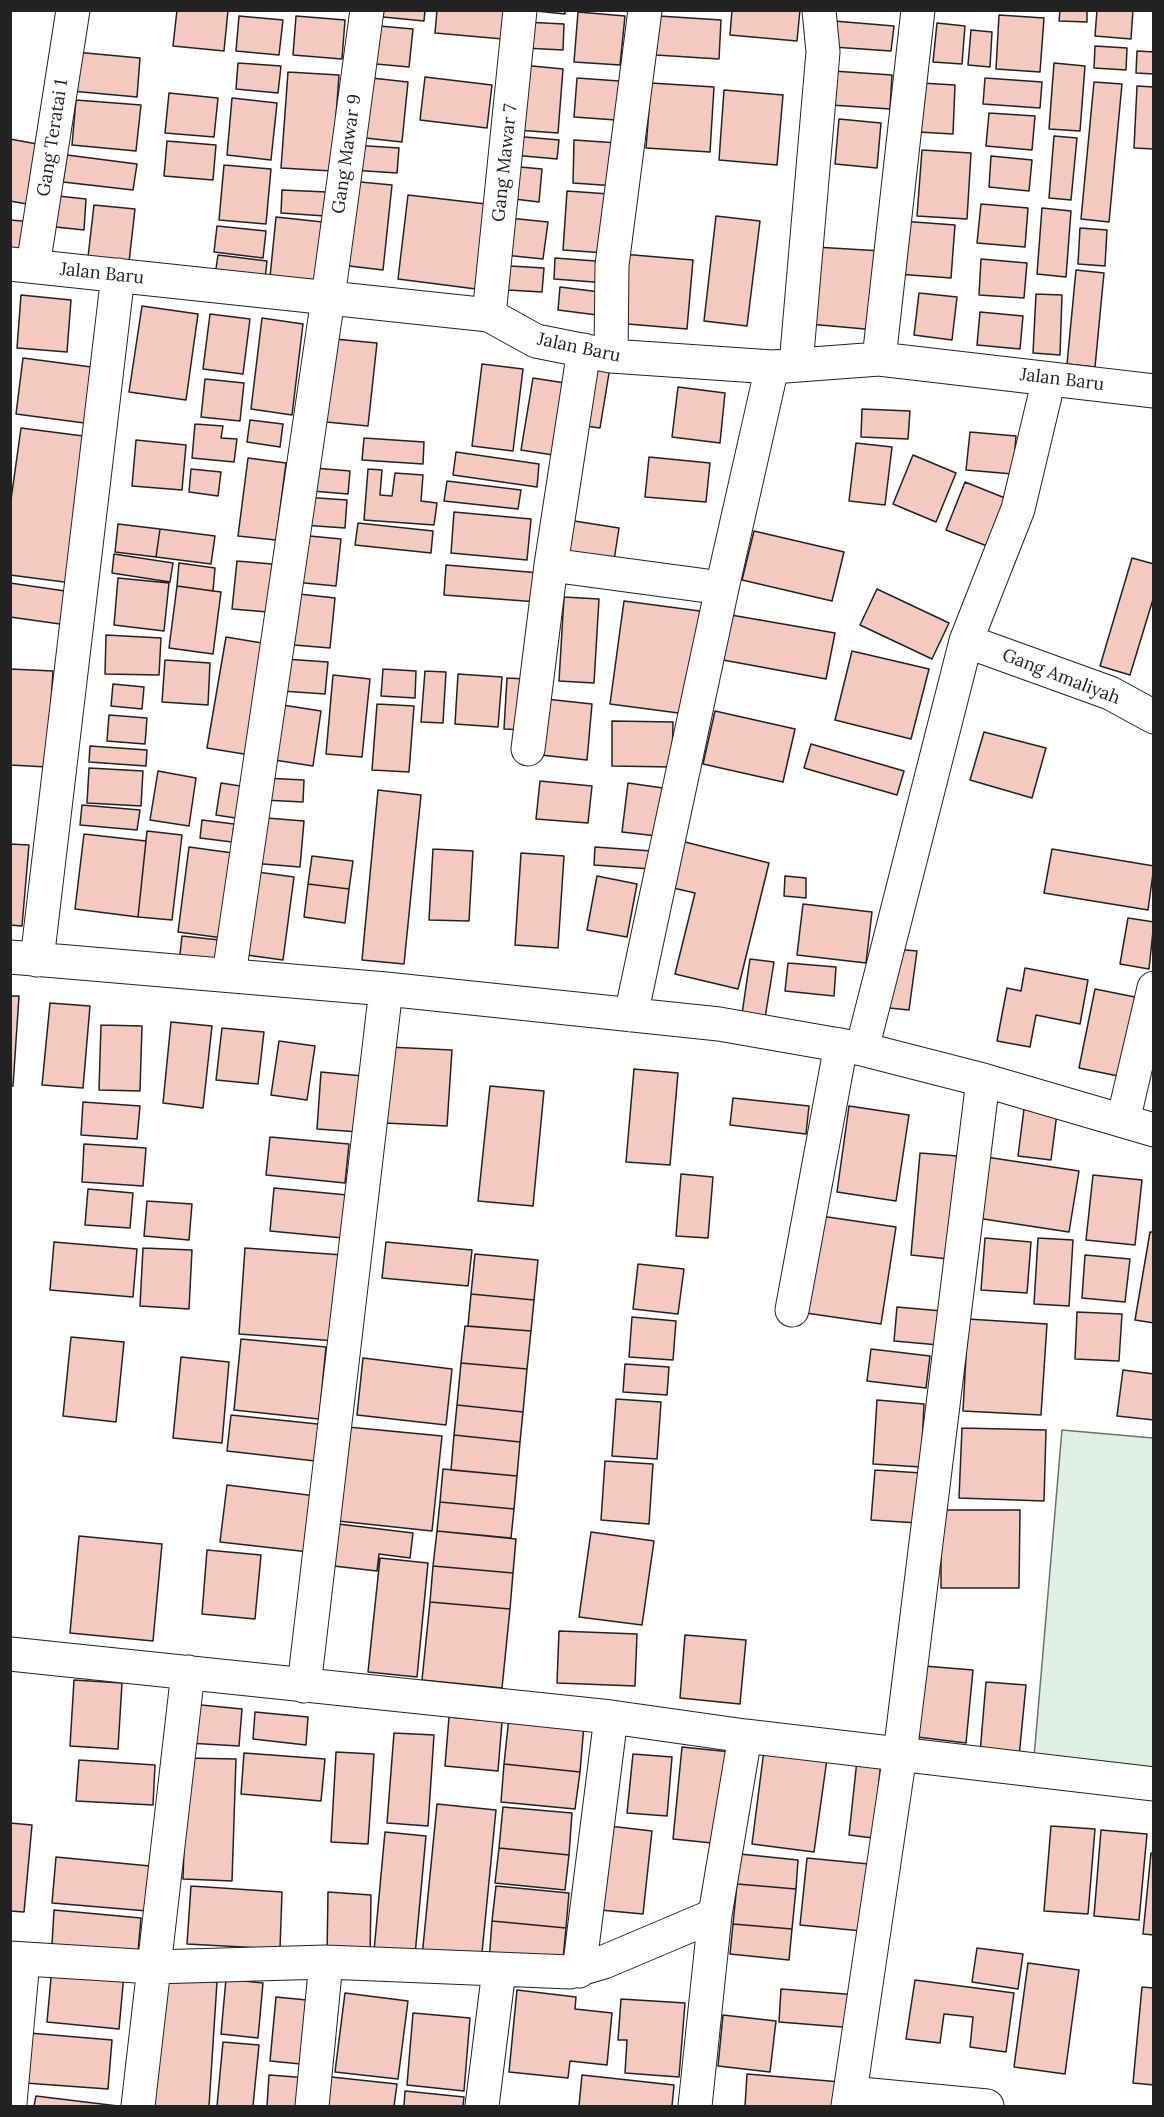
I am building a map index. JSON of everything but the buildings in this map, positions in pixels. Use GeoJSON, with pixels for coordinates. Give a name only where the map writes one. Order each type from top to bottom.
{"type":"FeatureCollection","features":[{"type":"Feature","properties":{"kind":"street","name":"Gang Teratai 1"},"geometry":{"type":"LineString","coordinates":[[22,265],[73,10]]}},
{"type":"Feature","properties":{"kind":"street","name":"Gang Mawar 9"},"geometry":{"type":"LineString","coordinates":[[229,975],[328,298],[367,10]]}},
{"type":"Feature","properties":{"kind":"street","name":"Gang Mawar 7"},"geometry":{"type":"LineString","coordinates":[[489,315],[520,10]]}},
{"type":"Feature","properties":{"kind":"street"},"geometry":{"type":"LineString","coordinates":[[528,749],[551,565],[598,353],[612,265],[645,10]]}},
{"type":"Feature","properties":{"kind":"street"},"geometry":{"type":"LineString","coordinates":[[631,1015],[722,588],[784,366],[823,52],[819,10]]}},
{"type":"Feature","properties":{"kind":"street"},"geometry":{"type":"LineString","coordinates":[[879,358],[918,10]]}},
{"type":"Feature","properties":{"kind":"street","name":"Jalan Baru"},"geometry":{"type":"LineString","coordinates":[[22,265],[489,315],[536,341],[598,353],[784,366],[879,358],[1154,391]]}},
{"type":"Feature","properties":{"kind":"street"},"geometry":{"type":"LineString","coordinates":[[118,275],[24,958],[386,989],[719,1024],[852,1047],[983,1080],[1138,1126],[1154,988]]}},
{"type":"Feature","properties":{"kind":"street"},"geometry":{"type":"LineString","coordinates":[[792,1310],[852,1047],[966,641],[1018,509],[1049,379]]}},
{"type":"Feature","properties":{"kind":"street"},"geometry":{"type":"LineString","coordinates":[[551,565],[722,588]]}},
{"type":"Feature","properties":{"kind":"street","name":"Gang Amaliyah"},"geometry":{"type":"LineString","coordinates":[[966,641],[1110,693],[1154,717]]}},
{"type":"Feature","properties":{"kind":"street"},"geometry":{"type":"LineString","coordinates":[[304,1686],[386,989]]}},
{"type":"Feature","properties":{"kind":"street"},"geometry":{"type":"LineString","coordinates":[[983,1080],[900,1754],[849,2100],[987,2106]]}},
{"type":"Feature","properties":{"kind":"street"},"geometry":{"type":"LineString","coordinates":[[10,1654],[611,1717],[745,1736],[1154,1784]]}},
{"type":"Feature","properties":{"kind":"street"},"geometry":{"type":"LineString","coordinates":[[138,2106],[188,1672]]}},
{"type":"Feature","properties":{"kind":"street"},"geometry":{"type":"LineString","coordinates":[[579,1971],[611,1717]]}},
{"type":"Feature","properties":{"kind":"street"},"geometry":{"type":"LineString","coordinates":[[695,2106],[715,1915],[745,1736]]}},
{"type":"Feature","properties":{"kind":"street"},"geometry":{"type":"LineString","coordinates":[[10,2103],[17,1959],[153,1967],[326,1962],[499,1970],[579,1971],[715,1915]]}},
{"type":"Feature","properties":{"kind":"street"},"geometry":{"type":"LineString","coordinates":[[312,2106],[326,1962]]}},
{"type":"Feature","properties":{"kind":"street"},"geometry":{"type":"LineString","coordinates":[[482,2106],[499,1970]]}},
{"type":"Feature","properties":{"kind":"green space"},"geometry":{"type":"Polygon","coordinates":[[[1062,1430],[1153,1438],[1153,1780],[1033,1769],[1062,1430]]]}}]}
